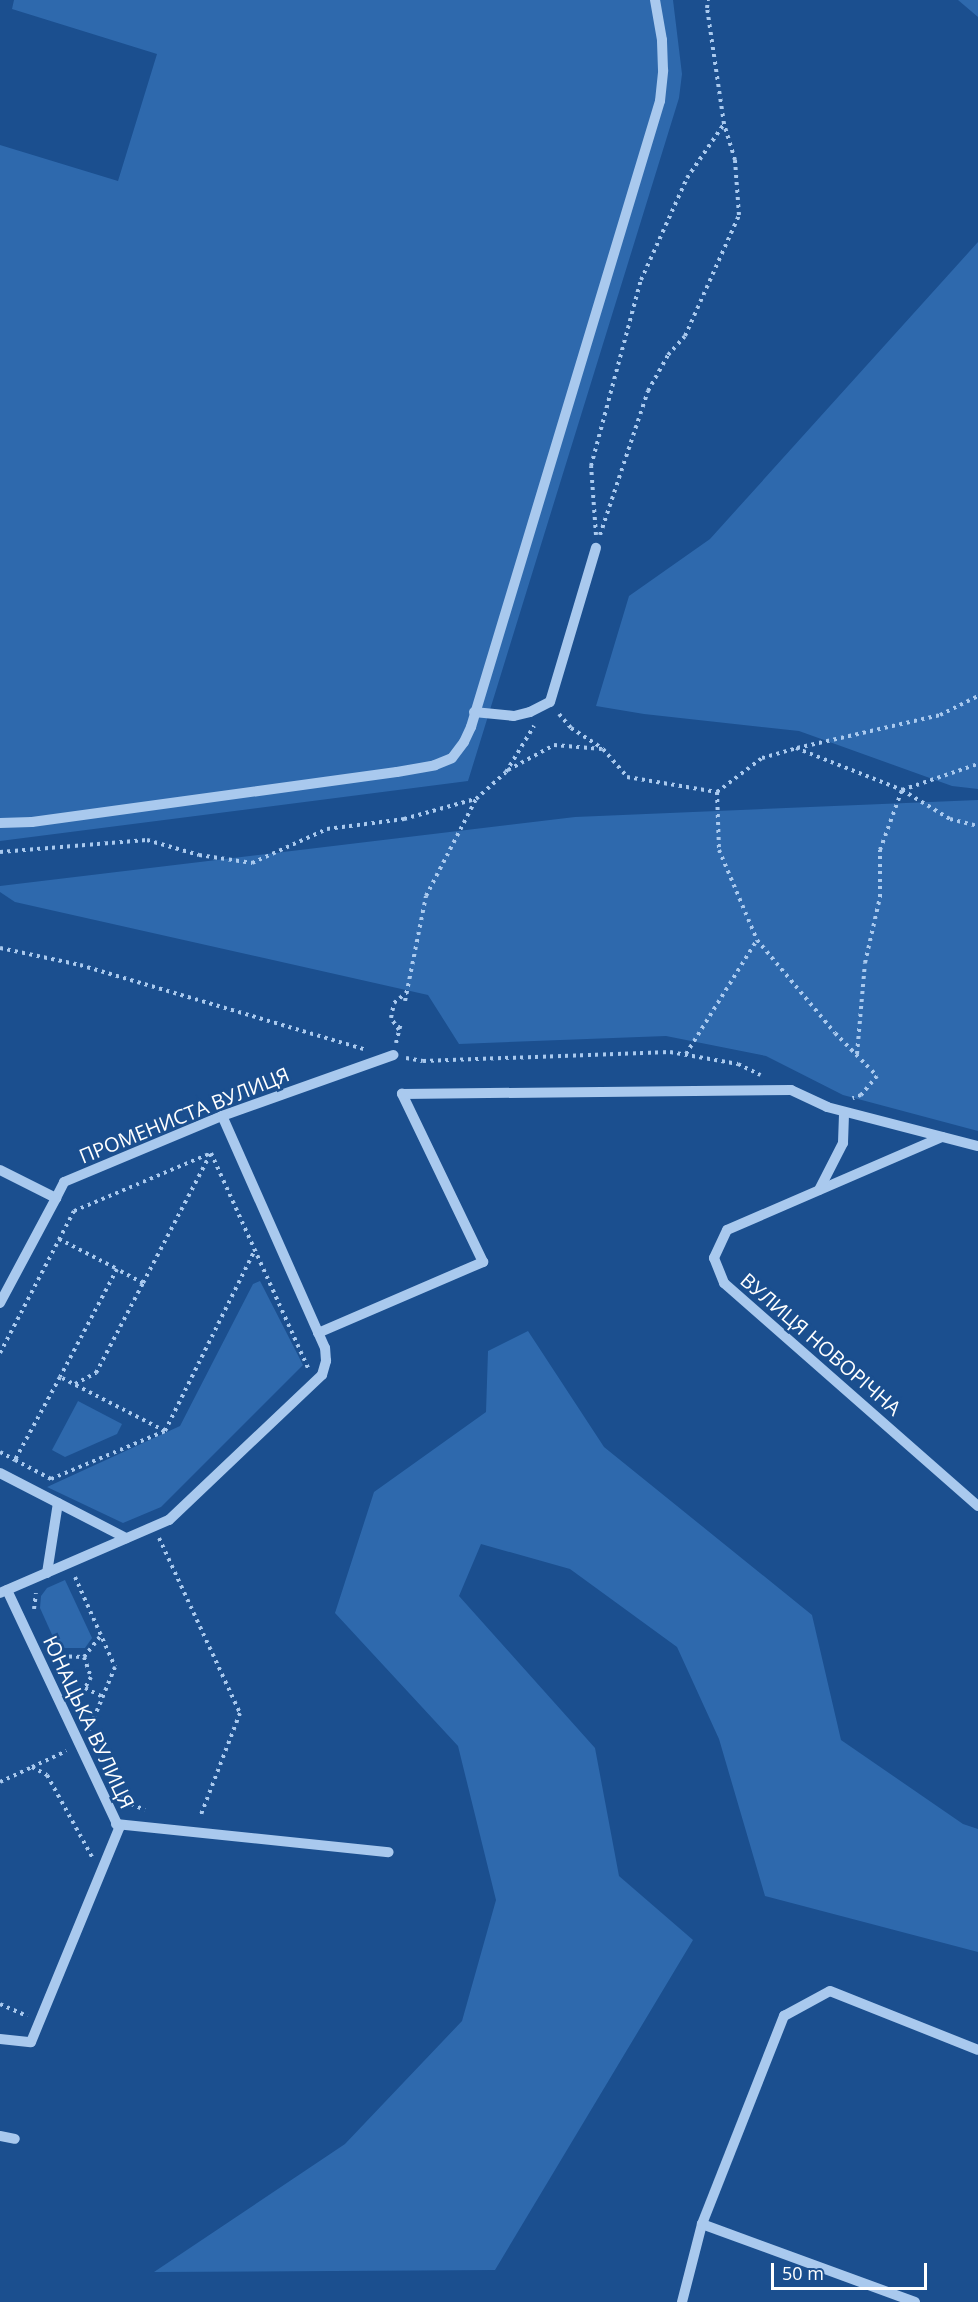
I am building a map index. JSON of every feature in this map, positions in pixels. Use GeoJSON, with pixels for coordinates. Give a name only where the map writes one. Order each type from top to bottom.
{"type":"FeatureCollection","features":[{"type":"Feature","properties":{"kind":"street"},"geometry":{"type":"LineString","coordinates":[[0,823],[32,822],[435,765],[452,758],[464,742],[474,712],[660,101],[663,70],[662,40],[655,0]]}},
{"type":"Feature","properties":{"kind":"street"},"geometry":{"type":"LineString","coordinates":[[474,712],[514,716],[530,712],[550,702],[596,548]]}},
{"type":"Feature","properties":{"kind":"street","name":"ПРОМЕНИСТА ВУЛИЦЯ"},"geometry":{"type":"LineString","coordinates":[[0,1303],[64,1182],[222,1116],[393,1055]]}},
{"type":"Feature","properties":{"kind":"street"},"geometry":{"type":"LineString","coordinates":[[318,1334],[483,1262],[402,1094],[791,1090],[843,1112],[978,1146]]}},
{"type":"Feature","properties":{"kind":"street"},"geometry":{"type":"LineString","coordinates":[[819,1191],[843,1143],[843,1112]]}},
{"type":"Feature","properties":{"kind":"street"},"geometry":{"type":"LineString","coordinates":[[4,1591],[169,1520],[322,1376],[326,1361],[325,1348],[222,1116]]}},
{"type":"Feature","properties":{"kind":"street","name":"ВУЛИЦЯ НОВОРІЧНА"},"geometry":{"type":"LineString","coordinates":[[942,1137],[727,1230],[714,1258],[724,1283],[978,1506]]}},
{"type":"Feature","properties":{"kind":"street"},"geometry":{"type":"LineString","coordinates":[[0,1170],[56,1198]]}},
{"type":"Feature","properties":{"kind":"street"},"geometry":{"type":"LineString","coordinates":[[0,1473],[126,1538]]}},
{"type":"Feature","properties":{"kind":"street"},"geometry":{"type":"LineString","coordinates":[[47,1572],[58,1503]]}},
{"type":"Feature","properties":{"kind":"street","name":"ЮНАЦЬКА ВУЛИЦЯ"},"geometry":{"type":"LineString","coordinates":[[0,2038],[31,2042],[118,1828],[81,1745],[4,1591]]}},
{"type":"Feature","properties":{"kind":"street"},"geometry":{"type":"LineString","coordinates":[[116,1824],[388,1852]]}},
{"type":"Feature","properties":{"kind":"street"},"geometry":{"type":"LineString","coordinates":[[682,2302],[702,2224],[784,2016],[830,1991],[978,2050]]}},
{"type":"Feature","properties":{"kind":"street"},"geometry":{"type":"LineString","coordinates":[[0,2136],[15,2139]]}},
{"type":"Feature","properties":{"kind":"street"},"geometry":{"type":"LineString","coordinates":[[702,2224],[915,2302]]}},
{"type":"Feature","properties":{"kind":"path"},"geometry":{"type":"LineString","coordinates":[[596,548],[648,392],[668,355],[685,336],[740,215],[735,160],[724,124],[708,0]]}},
{"type":"Feature","properties":{"kind":"path"},"geometry":{"type":"LineString","coordinates":[[596,548],[591,466],[641,280],[687,178],[724,124]]}},
{"type":"Feature","properties":{"kind":"path"},"geometry":{"type":"LineString","coordinates":[[506,772],[550,702],[571,728],[603,749],[627,777],[717,792],[762,758],[940,715],[978,696]]}},
{"type":"Feature","properties":{"kind":"path"},"geometry":{"type":"LineString","coordinates":[[405,1000],[426,896],[476,799],[506,772],[554,746],[603,749]]}},
{"type":"Feature","properties":{"kind":"path"},"geometry":{"type":"LineString","coordinates":[[796,748],[902,790],[950,819],[978,826]]}},
{"type":"Feature","properties":{"kind":"path"},"geometry":{"type":"LineString","coordinates":[[902,790],[978,764]]}},
{"type":"Feature","properties":{"kind":"path"},"geometry":{"type":"LineString","coordinates":[[857,1054],[865,963],[880,897],[880,850],[902,790]]}},
{"type":"Feature","properties":{"kind":"path"},"geometry":{"type":"LineString","coordinates":[[717,792],[719,850],[757,940],[835,1033],[877,1076],[861,1095],[827,1107]]}},
{"type":"Feature","properties":{"kind":"path"},"geometry":{"type":"LineString","coordinates":[[0,852],[147,840],[199,855],[252,863],[327,829],[404,819],[476,799]]}},
{"type":"Feature","properties":{"kind":"path"},"geometry":{"type":"LineString","coordinates":[[686,1054],[757,940]]}},
{"type":"Feature","properties":{"kind":"path"},"geometry":{"type":"LineString","coordinates":[[0,948],[80,965],[347,1046],[423,1061],[670,1052],[738,1064],[791,1090]]}},
{"type":"Feature","properties":{"kind":"path"},"geometry":{"type":"LineString","coordinates":[[399,1030],[391,1018],[394,1003],[407,992]]}},
{"type":"Feature","properties":{"kind":"path"},"geometry":{"type":"LineString","coordinates":[[0,1353],[74,1211],[211,1153]]}},
{"type":"Feature","properties":{"kind":"path"},"geometry":{"type":"LineString","coordinates":[[211,1153],[310,1372]]}},
{"type":"Feature","properties":{"kind":"path"},"geometry":{"type":"LineString","coordinates":[[74,1385],[96,1373],[211,1153]]}},
{"type":"Feature","properties":{"kind":"path"},"geometry":{"type":"LineString","coordinates":[[59,1239],[143,1282]]}},
{"type":"Feature","properties":{"kind":"path"},"geometry":{"type":"LineString","coordinates":[[0,1452],[51,1479],[165,1431],[255,1251]]}},
{"type":"Feature","properties":{"kind":"path"},"geometry":{"type":"LineString","coordinates":[[15,1460],[117,1269]]}},
{"type":"Feature","properties":{"kind":"path"},"geometry":{"type":"LineString","coordinates":[[60,1377],[165,1431]]}},
{"type":"Feature","properties":{"kind":"path"},"geometry":{"type":"LineString","coordinates":[[147,1540],[158,1535],[240,1713],[199,1821]]}},
{"type":"Feature","properties":{"kind":"path"},"geometry":{"type":"LineString","coordinates":[[72,1571],[115,1667],[89,1731]]}},
{"type":"Feature","properties":{"kind":"path"},"geometry":{"type":"LineString","coordinates":[[36,1615],[35,1595],[41,1585]]}},
{"type":"Feature","properties":{"kind":"path"},"geometry":{"type":"LineString","coordinates":[[84,1657],[101,1635]]}},
{"type":"Feature","properties":{"kind":"path"},"geometry":{"type":"LineString","coordinates":[[50,1646],[59,1667]]}},
{"type":"Feature","properties":{"kind":"path"},"geometry":{"type":"LineString","coordinates":[[54,1656],[84,1657]]}},
{"type":"Feature","properties":{"kind":"path"},"geometry":{"type":"LineString","coordinates":[[84,1657],[91,1677],[85,1688],[103,1697]]}},
{"type":"Feature","properties":{"kind":"path"},"geometry":{"type":"LineString","coordinates":[[0,1782],[92,1740],[84,1721]]}},
{"type":"Feature","properties":{"kind":"path"},"geometry":{"type":"LineString","coordinates":[[32,1767],[48,1775],[96,1865]]}},
{"type":"Feature","properties":{"kind":"path"},"geometry":{"type":"LineString","coordinates":[[118,1791],[131,1804],[150,1811]]}},
{"type":"Feature","properties":{"kind":"path"},"geometry":{"type":"LineString","coordinates":[[0,2004],[30,2017]]}},
{"type":"Feature","properties":{"kind":"path"},"geometry":{"type":"LineString","coordinates":[[28,2024],[34,2006]]}},
{"type":"Feature","properties":{"kind":"shaded area"},"geometry":{"type":"Polygon","coordinates":[[[14,0],[673,0],[682,74],[679,98],[468,781],[0,841],[0,145],[118,181],[157,54],[12,9],[14,0]]]}},
{"type":"Feature","properties":{"kind":"shaded area"},"geometry":{"type":"Polygon","coordinates":[[[958,0],[978,0],[978,17],[958,0]]]}},
{"type":"Feature","properties":{"kind":"shaded area"},"geometry":{"type":"Polygon","coordinates":[[[978,242],[978,789],[952,786],[799,731],[644,714],[596,706],[629,596],[710,539],[978,242]]]}},
{"type":"Feature","properties":{"kind":"shaded area"},"geometry":{"type":"Polygon","coordinates":[[[978,800],[978,1131],[843,1095],[766,1056],[666,1036],[459,1044],[428,995],[15,902],[0,892],[0,886],[575,817],[978,800]]]}},
{"type":"Feature","properties":{"kind":"shaded area"},"geometry":{"type":"Polygon","coordinates":[[[260,1281],[303,1365],[161,1507],[123,1523],[47,1487],[180,1426],[253,1284],[260,1281]]]}},
{"type":"Feature","properties":{"kind":"shaded area"},"geometry":{"type":"Polygon","coordinates":[[[528,1331],[604,1447],[812,1615],[841,1740],[963,1824],[978,1829],[978,1952],[765,1896],[719,1739],[677,1647],[570,1569],[481,1544],[459,1596],[595,1748],[619,1876],[693,1940],[495,2270],[154,2272],[345,2144],[462,2021],[496,1900],[458,1746],[335,1613],[374,1492],[486,1412],[488,1351],[528,1331]]]}},
{"type":"Feature","properties":{"kind":"shaded area"},"geometry":{"type":"Polygon","coordinates":[[[78,1401],[122,1424],[117,1434],[65,1457],[52,1450],[78,1401]]]}},
{"type":"Feature","properties":{"kind":"shaded area"},"geometry":{"type":"Polygon","coordinates":[[[65,1580],[92,1638],[85,1648],[58,1648],[40,1608],[41,1596],[47,1588],[65,1580]]]}}]}
